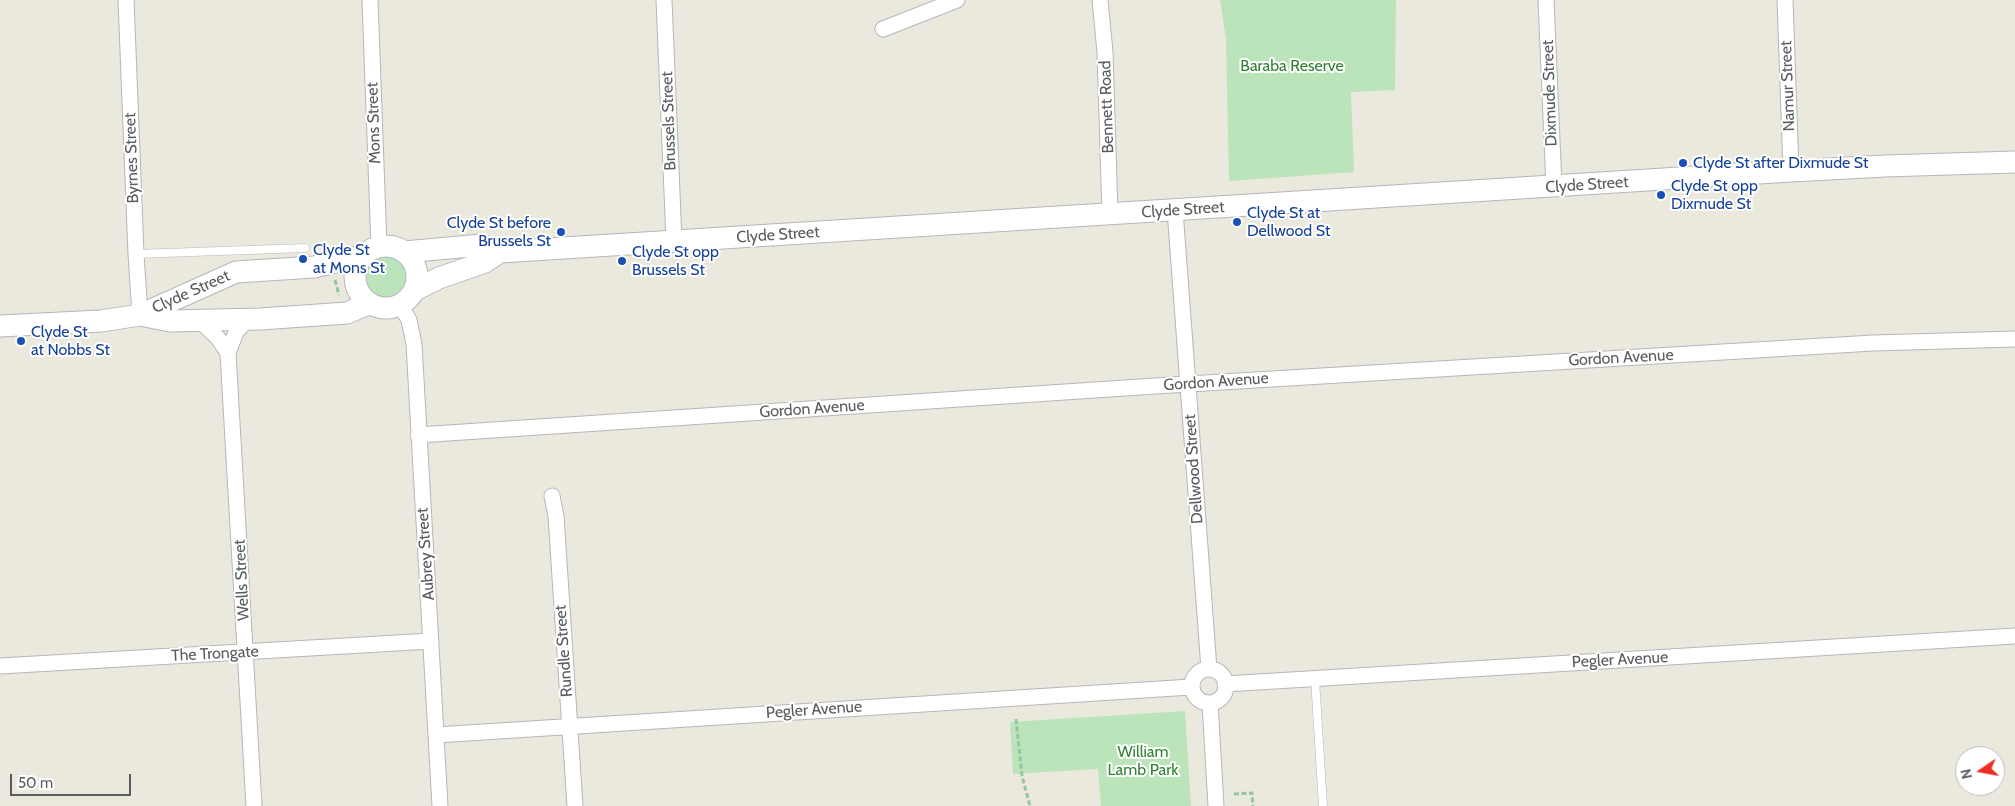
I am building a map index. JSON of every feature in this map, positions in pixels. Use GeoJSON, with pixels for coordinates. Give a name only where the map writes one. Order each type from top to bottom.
{"type":"FeatureCollection","features":[{"type":"Feature","properties":{"kind":"main road","name":"Clyde Street"},"geometry":{"type":"LineString","coordinates":[[404,252],[482,244],[500,252],[1791,171],[2015,162]]}},
{"type":"Feature","properties":{"kind":"main road"},"geometry":{"type":"LineString","coordinates":[[395,247],[412,259],[416,269],[417,280],[407,298],[384,309],[368,304],[361,296],[355,281],[356,265],[370,252],[395,247]]}},
{"type":"Feature","properties":{"kind":"main road","name":"Clyde Street"},"geometry":{"type":"LineString","coordinates":[[0,326],[101,321],[140,315],[236,272],[314,267],[370,252]]}},
{"type":"Feature","properties":{"kind":"main road","name":"Clyde Street"},"geometry":{"type":"LineString","coordinates":[[407,298],[439,278],[485,262],[500,252]]}},
{"type":"Feature","properties":{"kind":"main road","name":"Clyde Street"},"geometry":{"type":"LineString","coordinates":[[140,315],[170,321],[247,320],[347,313],[368,304]]}},
{"type":"Feature","properties":{"kind":"street","name":"Byrnes Street"},"geometry":{"type":"LineString","coordinates":[[126,0],[140,315]]}},
{"type":"Feature","properties":{"kind":"street","name":"Mons Street"},"geometry":{"type":"LineString","coordinates":[[370,0],[370,252]]}},
{"type":"Feature","properties":{"kind":"street","name":"Brussels Street"},"geometry":{"type":"LineString","coordinates":[[664,0],[674,241]]}},
{"type":"Feature","properties":{"kind":"street"},"geometry":{"type":"LineString","coordinates":[[882,29],[957,0]]}},
{"type":"Feature","properties":{"kind":"street","name":"Bennett Road"},"geometry":{"type":"LineString","coordinates":[[1100,0],[1105,52],[1110,214]]}},
{"type":"Feature","properties":{"kind":"street","name":"Dixmude Street"},"geometry":{"type":"LineString","coordinates":[[1546,0],[1554,187]]}},
{"type":"Feature","properties":{"kind":"street","name":"Namur Street"},"geometry":{"type":"LineString","coordinates":[[1785,0],[1791,171]]}},
{"type":"Feature","properties":{"kind":"street","name":"Dellwood Street"},"geometry":{"type":"LineString","coordinates":[[1175,210],[1209,669]]}},
{"type":"Feature","properties":{"kind":"street","name":"Aubrey Street"},"geometry":{"type":"LineString","coordinates":[[407,298],[414,344],[440,806]]}},
{"type":"Feature","properties":{"kind":"street","name":"Wells Street"},"geometry":{"type":"LineString","coordinates":[[247,320],[236,332],[228,353],[254,806]]}},
{"type":"Feature","properties":{"kind":"street"},"geometry":{"type":"LineString","coordinates":[[200,321],[218,338],[228,353]]}},
{"type":"Feature","properties":{"kind":"street","name":"Gordon Avenue"},"geometry":{"type":"LineString","coordinates":[[418,435],[1188,384],[1873,342],[2015,339]]}},
{"type":"Feature","properties":{"kind":"street","name":"Rundle Street"},"geometry":{"type":"LineString","coordinates":[[552,496],[556,516],[575,806]]}},
{"type":"Feature","properties":{"kind":"street","name":"Pegler Avenue"},"geometry":{"type":"LineString","coordinates":[[1226,684],[2015,636]]}},
{"type":"Feature","properties":{"kind":"street","name":"The Trongate"},"geometry":{"type":"LineString","coordinates":[[0,666],[431,641]]}},
{"type":"Feature","properties":{"kind":"street"},"geometry":{"type":"LineString","coordinates":[[1209,669],[1222,675],[1226,684],[1224,694],[1219,699],[1210,703],[1197,698],[1191,687],[1193,679],[1198,672],[1209,669]]}},
{"type":"Feature","properties":{"kind":"street","name":"Pegler Avenue"},"geometry":{"type":"LineString","coordinates":[[436,735],[1191,687]]}},
{"type":"Feature","properties":{"kind":"street"},"geometry":{"type":"LineString","coordinates":[[1210,703],[1216,806]]}},
{"type":"Feature","properties":{"kind":"lane"},"geometry":{"type":"LineString","coordinates":[[136,254],[305,248]]}},
{"type":"Feature","properties":{"kind":"lane"},"geometry":{"type":"LineString","coordinates":[[1315,678],[1323,806]]}},
{"type":"Feature","properties":{"kind":"path"},"geometry":{"type":"LineString","coordinates":[[335,279],[336,289],[342,302]]}},
{"type":"Feature","properties":{"kind":"path"},"geometry":{"type":"LineString","coordinates":[[1016,719],[1022,776],[1030,806]]}},
{"type":"Feature","properties":{"kind":"path"},"geometry":{"type":"LineString","coordinates":[[1234,794],[1252,793],[1253,806]]}},
{"type":"Feature","properties":{"kind":"green space","name":"Baraba Reserve"},"geometry":{"type":"Polygon","coordinates":[[[1220,0],[1396,0],[1395,90],[1351,92],[1354,172],[1229,181],[1226,39],[1220,0]]]}},
{"type":"Feature","properties":{"kind":"green space"},"geometry":{"type":"Polygon","coordinates":[[[389,255],[397,258],[403,264],[406,276],[403,288],[397,294],[381,297],[373,294],[367,288],[364,272],[367,264],[373,258],[389,255]]]}},
{"type":"Feature","properties":{"kind":"green space","name":"William Lamb Park"},"geometry":{"type":"Polygon","coordinates":[[[1185,711],[1191,806],[1101,806],[1098,769],[1013,774],[1010,722],[1185,711]]]}},
{"type":"Feature","properties":{"kind":"place","name":"Clyde St after Dixmude St"},"geometry":{"type":"Point","coordinates":[1683,163]}},
{"type":"Feature","properties":{"kind":"place","name":"Clyde St opp Dixmude St"},"geometry":{"type":"Point","coordinates":[1661,195]}},
{"type":"Feature","properties":{"kind":"place","name":"Clyde St at Dellwood St"},"geometry":{"type":"Point","coordinates":[1237,222]}},
{"type":"Feature","properties":{"kind":"place","name":"Clyde St before Brussels St"},"geometry":{"type":"Point","coordinates":[561,232]}},
{"type":"Feature","properties":{"kind":"place","name":"Clyde St at Mons St"},"geometry":{"type":"Point","coordinates":[303,259]}},
{"type":"Feature","properties":{"kind":"place","name":"Clyde St opp Brussels St"},"geometry":{"type":"Point","coordinates":[622,261]}},
{"type":"Feature","properties":{"kind":"place","name":"Clyde St at Nobbs St"},"geometry":{"type":"Point","coordinates":[21,341]}}]}
